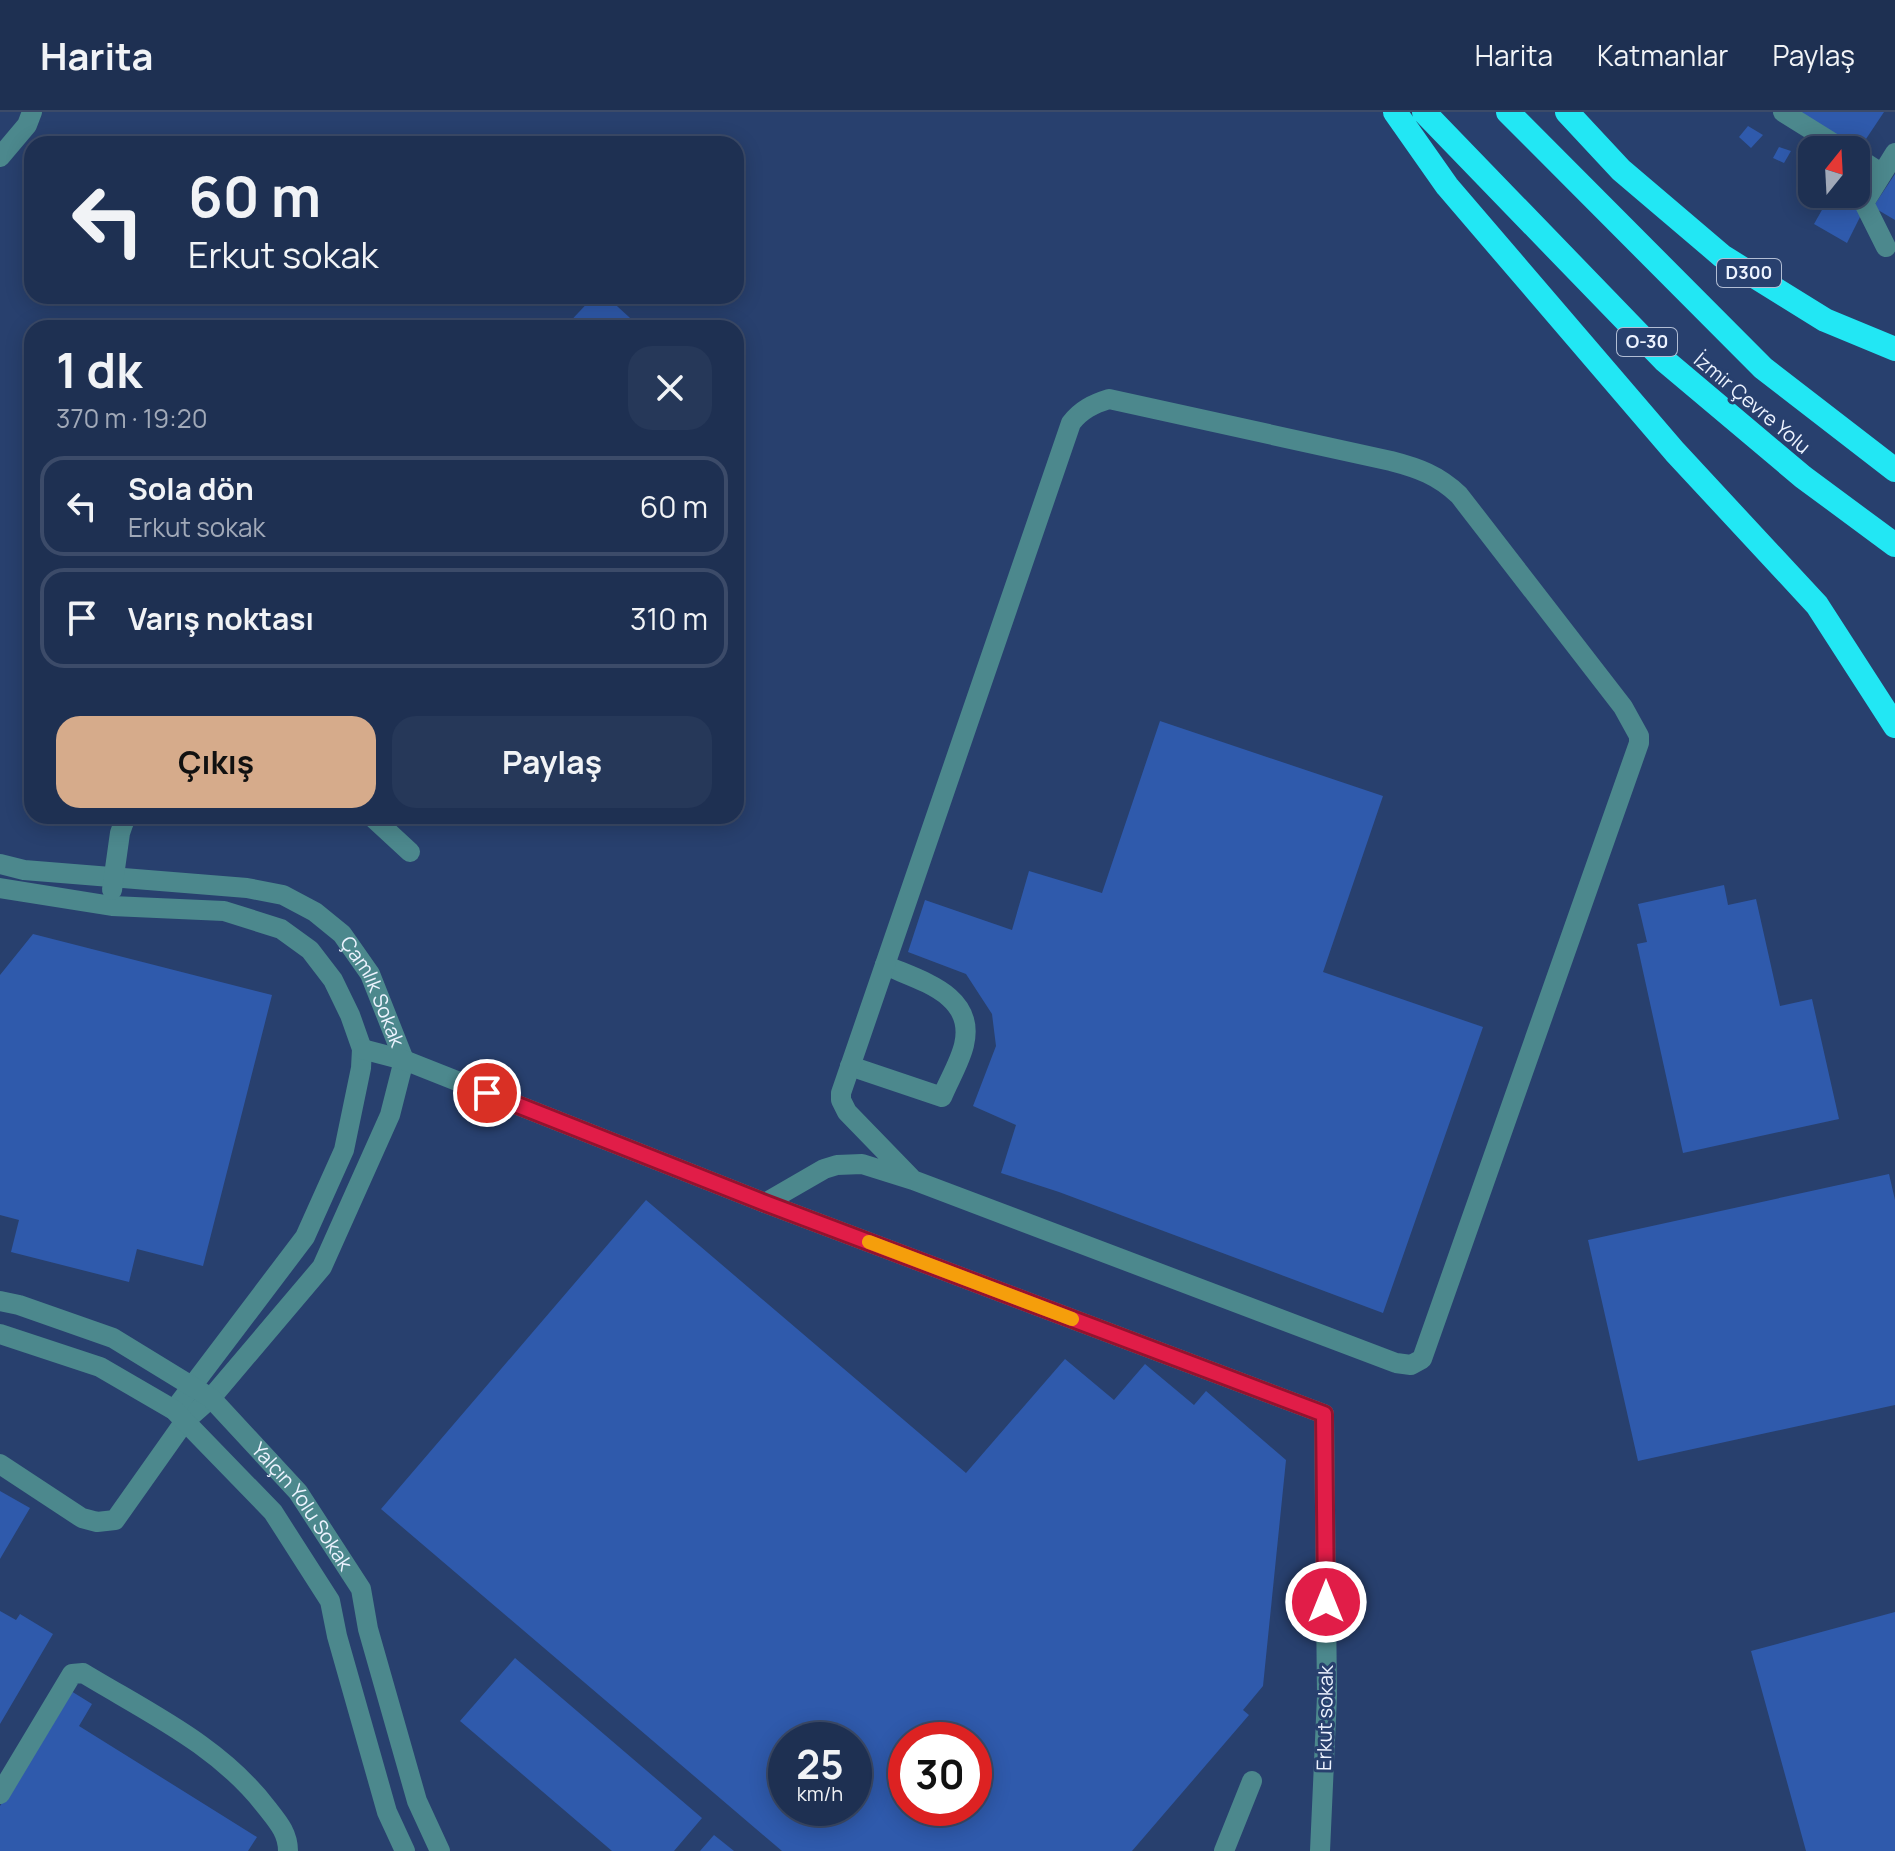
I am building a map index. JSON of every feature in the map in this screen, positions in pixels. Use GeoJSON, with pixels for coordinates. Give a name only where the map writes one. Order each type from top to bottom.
{"type":"FeatureCollection","features":[{"type":"Feature","properties":{"kind":"highway"},"geometry":{"type":"LineString","coordinates":[[1395,112],[1447,186],[1675,452],[1817,605],[1895,726]]}},
{"type":"Feature","properties":{"kind":"highway","name":"İzmir Çevre Yolu"},"geometry":{"type":"LineString","coordinates":[[1424,112],[1664,360],[1803,477],[1895,545]]}},
{"type":"Feature","properties":{"kind":"highway","name":"İzmir Çevre Yolu"},"geometry":{"type":"LineString","coordinates":[[1508,112],[1763,368],[1895,470]]}},
{"type":"Feature","properties":{"kind":"highway","name":"D300"},"geometry":{"type":"LineString","coordinates":[[1567,112],[1621,170],[1722,256],[1825,320],[1895,349]]}},
{"type":"Feature","properties":{"kind":"street"},"geometry":{"type":"LineString","coordinates":[[0,157],[27,125],[32,112]]}},
{"type":"Feature","properties":{"kind":"street"},"geometry":{"type":"LineString","coordinates":[[1783,112],[1822,136]]}},
{"type":"Feature","properties":{"kind":"street"},"geometry":{"type":"LineString","coordinates":[[1886,247],[1864,203],[1895,153]]}},
{"type":"Feature","properties":{"kind":"street"},"geometry":{"type":"LineString","coordinates":[[1870,166],[1881,173]]}},
{"type":"Feature","properties":{"kind":"street"},"geometry":{"type":"LineString","coordinates":[[765,1203],[824,1169],[862,1164],[913,1180],[1396,1363],[1416,1364],[1422,1359],[1636,754],[1639,736],[1623,707],[1468,507],[1444,481],[1414,467],[1391,461],[1109,399],[1085,408],[1071,423],[841,1093],[843,1105],[874,1142],[913,1180]]}},
{"type":"Feature","properties":{"kind":"street"},"geometry":{"type":"LineString","coordinates":[[112,906],[112,877],[124,824]]}},
{"type":"Feature","properties":{"kind":"street"},"geometry":{"type":"LineString","coordinates":[[380,824],[410,852]]}},
{"type":"Feature","properties":{"kind":"street","name":"Çamlık Sokak"},"geometry":{"type":"LineString","coordinates":[[0,864],[24,870],[247,888],[283,895],[315,912],[342,934],[370,974],[404,1060],[390,1115],[322,1267],[211,1398],[179,1416]]}},
{"type":"Feature","properties":{"kind":"street","name":"Çamlık Sokak"},"geometry":{"type":"LineString","coordinates":[[0,888],[112,906],[224,911],[281,929],[310,950],[333,980],[362,1049],[344,1150],[305,1237],[193,1386],[179,1416]]}},
{"type":"Feature","properties":{"kind":"street"},"geometry":{"type":"LineString","coordinates":[[850,1066],[942,1097],[964,1044],[964,1021],[952,997],[885,965]]}},
{"type":"Feature","properties":{"kind":"street","name":"Erkut sokak"},"geometry":{"type":"LineString","coordinates":[[362,1049],[404,1060],[765,1203],[1324,1414],[1327,1696],[1320,1851]]}},
{"type":"Feature","properties":{"kind":"street","name":"Yalçın Yolu Sokak"},"geometry":{"type":"LineString","coordinates":[[0,1301],[113,1338],[193,1386],[211,1398],[298,1492],[361,1589],[368,1629],[417,1801],[440,1851]]}},
{"type":"Feature","properties":{"kind":"street","name":"Yalçın Yolu Sokak"},"geometry":{"type":"LineString","coordinates":[[0,1334],[100,1367],[179,1416],[273,1512],[330,1601],[387,1812],[405,1851]]}},
{"type":"Feature","properties":{"kind":"street"},"geometry":{"type":"LineString","coordinates":[[0,1464],[82,1518],[97,1522],[115,1520],[179,1416]]}},
{"type":"Feature","properties":{"kind":"street"},"geometry":{"type":"LineString","coordinates":[[0,1794],[72,1674],[83,1673],[211,1751],[247,1781],[288,1837],[288,1851]]}},
{"type":"Feature","properties":{"kind":"street"},"geometry":{"type":"LineString","coordinates":[[1224,1851],[1252,1781]]}},
{"type":"Feature","properties":{"kind":"building"},"geometry":{"type":"Polygon","coordinates":[[[1795,112],[1884,112],[1868,136],[1834,136],[1795,112]]]}},
{"type":"Feature","properties":{"kind":"building"},"geometry":{"type":"Polygon","coordinates":[[[1748,126],[1763,135],[1751,148],[1739,137],[1748,126]]]}},
{"type":"Feature","properties":{"kind":"building"},"geometry":{"type":"Polygon","coordinates":[[[1779,147],[1791,151],[1784,163],[1773,158],[1779,147]]]}},
{"type":"Feature","properties":{"kind":"building"},"geometry":{"type":"Polygon","coordinates":[[[1870,172],[1876,175],[1870,191],[1870,172]]]}},
{"type":"Feature","properties":{"kind":"building"},"geometry":{"type":"Polygon","coordinates":[[[1895,174],[1895,220],[1873,207],[1895,174]]]}},
{"type":"Feature","properties":{"kind":"building"},"geometry":{"type":"Polygon","coordinates":[[[1823,208],[1864,208],[1847,243],[1814,224],[1823,208]]]}},
{"type":"Feature","properties":{"kind":"building"},"geometry":{"type":"Polygon","coordinates":[[[586,304],[615,304],[632,320],[572,320],[586,304]]]}},
{"type":"Feature","properties":{"kind":"building"},"geometry":{"type":"Polygon","coordinates":[[[1160,721],[1383,796],[1323,972],[1483,1027],[1383,1313],[1001,1173],[1016,1125],[973,1106],[996,1046],[992,1014],[966,974],[908,952],[925,900],[1012,930],[1029,871],[1102,893],[1160,721]]]}},
{"type":"Feature","properties":{"kind":"building"},"geometry":{"type":"Polygon","coordinates":[[[1724,885],[1728,905],[1756,899],[1780,1006],[1812,999],[1839,1119],[1683,1153],[1637,944],[1647,942],[1638,904],[1724,885]]]}},
{"type":"Feature","properties":{"kind":"building"},"geometry":{"type":"Polygon","coordinates":[[[33,934],[272,995],[203,1266],[137,1249],[129,1282],[11,1252],[19,1220],[0,1215],[0,975],[33,934]]]}},
{"type":"Feature","properties":{"kind":"building"},"geometry":{"type":"Polygon","coordinates":[[[1889,1174],[1895,1200],[1895,1405],[1638,1461],[1588,1240],[1889,1174]]]}},
{"type":"Feature","properties":{"kind":"building"},"geometry":{"type":"Polygon","coordinates":[[[646,1200],[966,1473],[1065,1359],[1114,1400],[1145,1364],[1194,1405],[1206,1391],[1286,1460],[1263,1686],[1243,1710],[1249,1715],[1132,1851],[782,1851],[381,1509],[646,1200]]]}},
{"type":"Feature","properties":{"kind":"building"},"geometry":{"type":"Polygon","coordinates":[[[0,1491],[30,1508],[0,1559],[0,1491]]]}},
{"type":"Feature","properties":{"kind":"building"},"geometry":{"type":"Polygon","coordinates":[[[0,1611],[16,1620],[20,1614],[53,1634],[0,1724],[0,1611]]]}},
{"type":"Feature","properties":{"kind":"building"},"geometry":{"type":"Polygon","coordinates":[[[1895,1612],[1895,1851],[1806,1851],[1751,1651],[1895,1612]]]}},
{"type":"Feature","properties":{"kind":"building"},"geometry":{"type":"Polygon","coordinates":[[[515,1658],[702,1818],[674,1851],[612,1851],[460,1721],[515,1658]]]}},
{"type":"Feature","properties":{"kind":"building"},"geometry":{"type":"Polygon","coordinates":[[[71,1691],[92,1704],[79,1726],[257,1837],[248,1851],[0,1851],[0,1806],[71,1691]]]}},
{"type":"Feature","properties":{"kind":"building"},"geometry":{"type":"Polygon","coordinates":[[[714,1835],[734,1851],[700,1851],[714,1835]]]}},
{"type":"Feature","properties":{"kind":"slow traffic"},"geometry":{"type":"LineString","coordinates":[[869,1242],[1072,1319]]}},
{"type":"Feature","properties":{"kind":"route"},"geometry":{"type":"LineString","coordinates":[[487,1093],[765,1203],[1324,1414],[1326,1602]]}}]}
